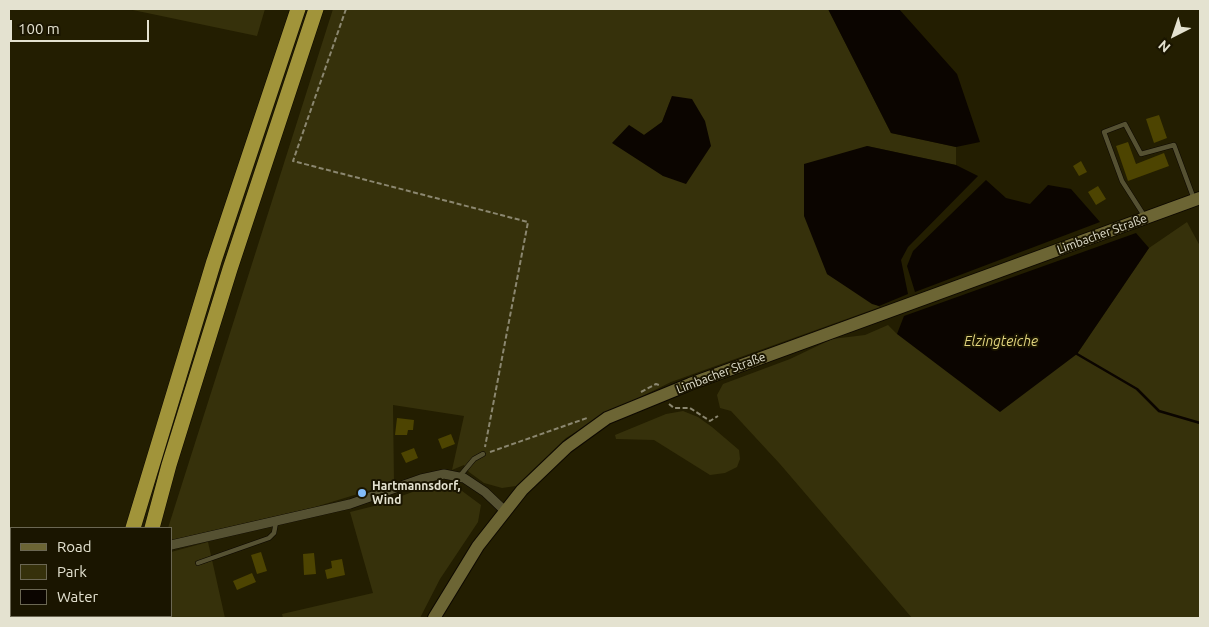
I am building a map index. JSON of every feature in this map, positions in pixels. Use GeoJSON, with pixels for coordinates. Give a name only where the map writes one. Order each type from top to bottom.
{"type":"FeatureCollection","features":[{"type":"Feature","properties":{"kind":"highway"},"geometry":{"type":"LineString","coordinates":[[134,527],[214,261],[298,9]]}},
{"type":"Feature","properties":{"kind":"highway"},"geometry":{"type":"LineString","coordinates":[[153,525],[230,269],[316,9]]}},
{"type":"Feature","properties":{"kind":"main road","name":"Limbacher Straße"},"geometry":{"type":"LineString","coordinates":[[434,618],[467,562],[505,511],[545,466],[567,447],[607,418],[1197,199]]}},
{"type":"Feature","properties":{"kind":"street"},"geometry":{"type":"LineString","coordinates":[[172,545],[350,504],[421,479],[444,474],[459,477],[485,492],[505,511]]}},
{"type":"Feature","properties":{"kind":"lane"},"geometry":{"type":"LineString","coordinates":[[1146,218],[1122,181],[1104,132],[1125,124],[1141,154],[1174,145],[1197,199]]}},
{"type":"Feature","properties":{"kind":"lane"},"geometry":{"type":"LineString","coordinates":[[459,477],[474,459],[483,454]]}},
{"type":"Feature","properties":{"kind":"lane"},"geometry":{"type":"LineString","coordinates":[[198,563],[269,538],[274,532],[276,522]]}},
{"type":"Feature","properties":{"kind":"path"},"geometry":{"type":"LineString","coordinates":[[346,9],[293,161],[528,222],[483,454]]}},
{"type":"Feature","properties":{"kind":"path"},"geometry":{"type":"LineString","coordinates":[[640,392],[656,384],[660,386],[670,407],[690,408],[710,420],[718,416]]}},
{"type":"Feature","properties":{"kind":"path"},"geometry":{"type":"LineString","coordinates":[[483,454],[594,415]]}},
{"type":"Feature","properties":{"kind":"green space"},"geometry":{"type":"Polygon","coordinates":[[[128,9],[265,9],[257,36],[128,9]]]}},
{"type":"Feature","properties":{"kind":"green space"},"geometry":{"type":"Polygon","coordinates":[[[333,9],[828,9],[891,133],[956,147],[956,165],[867,146],[827,274],[880,307],[671,382],[604,415],[566,438],[516,486],[502,488],[484,483],[469,472],[464,465],[452,470],[464,416],[393,405],[394,483],[315,507],[172,540],[172,527],[168,527],[333,9]],[[672,96],[662,122],[644,135],[629,125],[663,176],[672,96]]]}},
{"type":"Feature","properties":{"kind":"green space"},"geometry":{"type":"Polygon","coordinates":[[[1187,222],[1200,246],[1200,618],[912,618],[780,464],[731,411],[720,408],[717,395],[723,384],[790,359],[832,339],[865,335],[888,325],[897,334],[1077,354],[1149,248],[1187,222]]]}},
{"type":"Feature","properties":{"kind":"green space"},"geometry":{"type":"Polygon","coordinates":[[[683,411],[698,417],[739,450],[740,459],[737,467],[725,473],[710,475],[654,440],[616,439],[615,435],[666,414],[683,411]]]}},
{"type":"Feature","properties":{"kind":"green space"},"geometry":{"type":"Polygon","coordinates":[[[443,484],[458,488],[481,505],[478,522],[440,579],[420,618],[283,618],[282,614],[373,593],[350,512],[374,506],[429,486],[443,484]]]}},
{"type":"Feature","properties":{"kind":"green space"},"geometry":{"type":"Polygon","coordinates":[[[208,542],[225,618],[145,618],[172,617],[172,552],[208,542]]]}},
{"type":"Feature","properties":{"kind":"green space"},"geometry":{"type":"Polygon","coordinates":[[[12,617],[97,617],[97,618],[11,618],[12,617]]]}},
{"type":"Feature","properties":{"kind":"water"},"geometry":{"type":"Polygon","coordinates":[[[828,9],[899,9],[957,74],[980,142],[956,147],[891,133],[828,9]]]}},
{"type":"Feature","properties":{"kind":"water"},"geometry":{"type":"Polygon","coordinates":[[[672,96],[692,99],[705,121],[711,146],[686,184],[663,176],[612,143],[629,125],[644,135],[662,122],[672,96]]]}},
{"type":"Feature","properties":{"kind":"water"},"geometry":{"type":"Polygon","coordinates":[[[867,146],[956,165],[978,176],[908,247],[901,260],[908,294],[879,306],[872,304],[827,274],[804,216],[804,164],[867,146]]]}},
{"type":"Feature","properties":{"kind":"water"},"geometry":{"type":"Polygon","coordinates":[[[986,180],[1006,198],[1030,204],[1048,185],[1071,189],[1100,222],[915,292],[907,266],[913,251],[986,180]]]}},
{"type":"Feature","properties":{"kind":"water","name":"Elzingteiche"},"geometry":{"type":"Polygon","coordinates":[[[1136,233],[1149,248],[1077,354],[1000,412],[897,334],[904,316],[1136,233]]]}},
{"type":"Feature","properties":{"kind":"building"},"geometry":{"type":"Polygon","coordinates":[[[1159,115],[1167,138],[1154,143],[1146,119],[1159,115]]]}},
{"type":"Feature","properties":{"kind":"building"},"geometry":{"type":"Polygon","coordinates":[[[1128,142],[1136,164],[1164,153],[1169,166],[1128,181],[1116,146],[1128,142]]]}},
{"type":"Feature","properties":{"kind":"building"},"geometry":{"type":"Polygon","coordinates":[[[1081,161],[1087,172],[1079,176],[1073,166],[1081,161]]]}},
{"type":"Feature","properties":{"kind":"building"},"geometry":{"type":"Polygon","coordinates":[[[1098,186],[1106,199],[1096,205],[1088,192],[1098,186]]]}},
{"type":"Feature","properties":{"kind":"building"},"geometry":{"type":"Polygon","coordinates":[[[397,418],[414,420],[413,430],[408,430],[407,435],[395,435],[397,418]]]}},
{"type":"Feature","properties":{"kind":"building"},"geometry":{"type":"Polygon","coordinates":[[[451,434],[455,444],[442,449],[438,439],[451,434]]]}},
{"type":"Feature","properties":{"kind":"building"},"geometry":{"type":"Polygon","coordinates":[[[414,448],[418,458],[406,463],[401,453],[414,448]]]}},
{"type":"Feature","properties":{"kind":"building"},"geometry":{"type":"Polygon","coordinates":[[[261,552],[267,571],[257,574],[251,555],[261,552]]]}},
{"type":"Feature","properties":{"kind":"building"},"geometry":{"type":"Polygon","coordinates":[[[314,553],[316,574],[304,575],[303,554],[314,553]]]}},
{"type":"Feature","properties":{"kind":"building"},"geometry":{"type":"Polygon","coordinates":[[[342,559],[345,575],[327,579],[325,570],[332,568],[331,561],[342,559]]]}},
{"type":"Feature","properties":{"kind":"building"},"geometry":{"type":"Polygon","coordinates":[[[252,573],[256,582],[237,590],[233,581],[252,573]]]}},
{"type":"Feature","properties":{"kind":"waterway"},"geometry":{"type":"LineString","coordinates":[[1077,354],[1137,389],[1159,411],[1200,423]]}},
{"type":"Feature","properties":{"kind":"place","name":"Hartmannsdorf, Wind"},"geometry":{"type":"Point","coordinates":[362,493]}}]}
